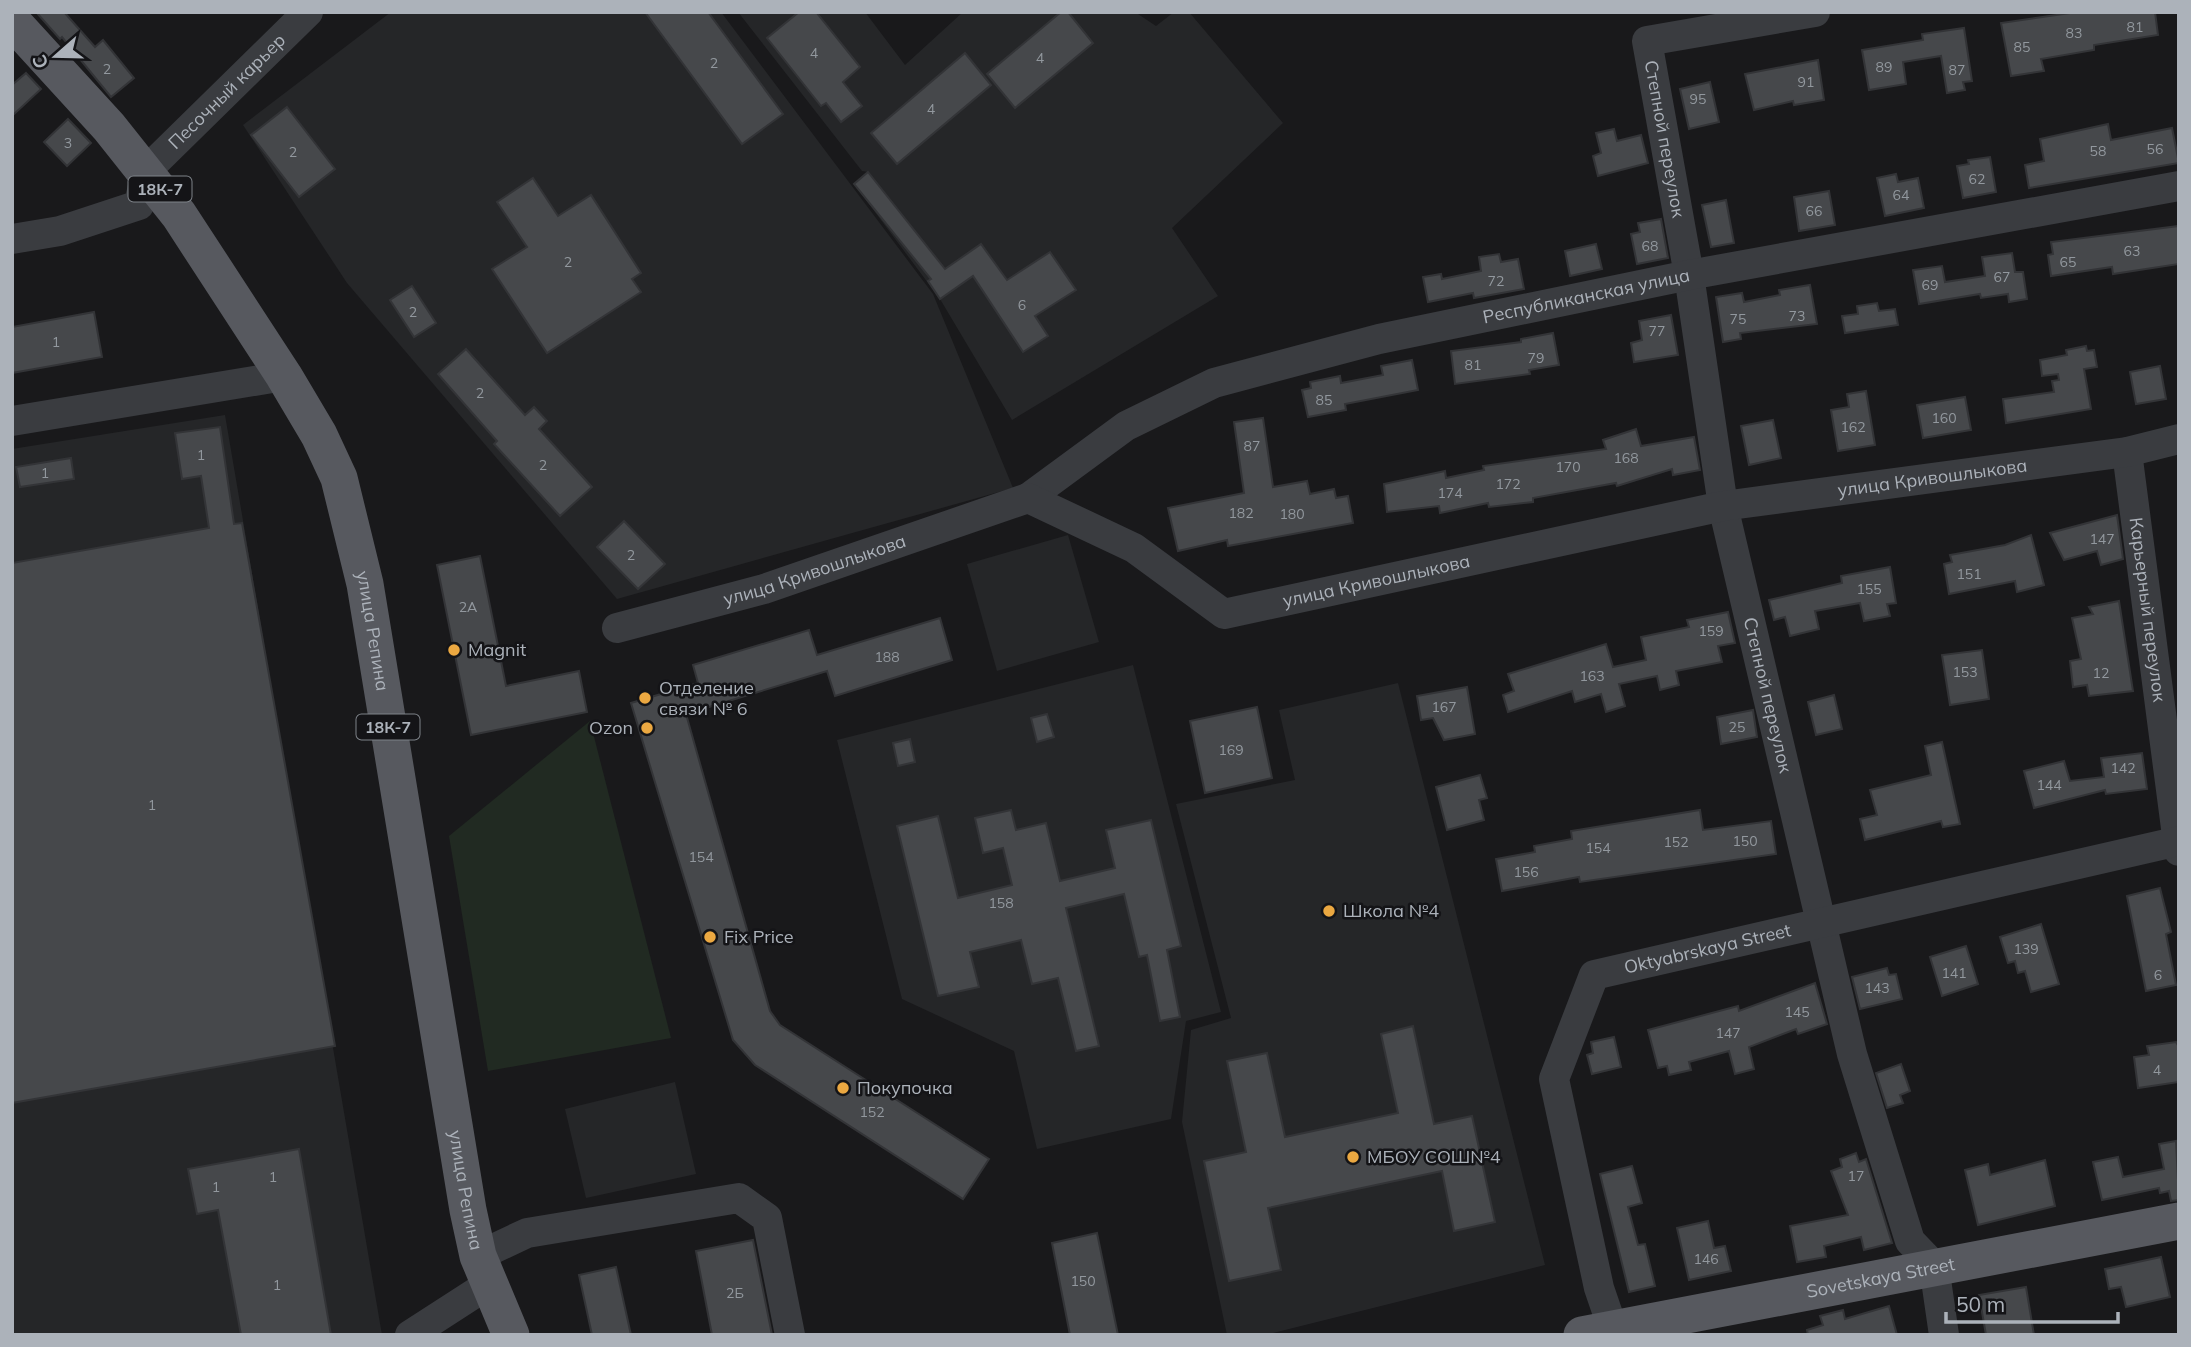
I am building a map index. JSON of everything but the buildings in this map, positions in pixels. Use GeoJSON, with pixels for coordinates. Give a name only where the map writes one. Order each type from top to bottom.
{"type":"FeatureCollection","features":[{"type":"Feature","properties":{"kind":"main road","name":"улица Репина"},"geometry":{"type":"LineString","coordinates":[[12,20],[146,171],[186,225],[284,376],[319,436],[339,478],[352,522],[466,1197],[484,1270],[511,1335]]}},
{"type":"Feature","properties":{"kind":"main road","name":"Sovetskaya Street"},"geometry":{"type":"LineString","coordinates":[[1597,1332],[2179,1221]]}},
{"type":"Feature","properties":{"kind":"street","name":"Степной переулок"},"geometry":{"type":"LineString","coordinates":[[1815,12],[1647,41],[1689,275],[1723,506],[1819,923],[1852,1054],[1910,1241],[1934,1266]]}},
{"type":"Feature","properties":{"kind":"street","name":"Песочный карьер"},"geometry":{"type":"LineString","coordinates":[[146,171],[299,15]]}},
{"type":"Feature","properties":{"kind":"street"},"geometry":{"type":"LineString","coordinates":[[12,239],[60,231],[139,205],[146,171]]}},
{"type":"Feature","properties":{"kind":"street","name":"Республиканская улица"},"geometry":{"type":"LineString","coordinates":[[1028,498],[1126,426],[1214,383],[1379,339],[1689,275],[2179,186]]}},
{"type":"Feature","properties":{"kind":"street"},"geometry":{"type":"LineString","coordinates":[[12,421],[284,376]]}},
{"type":"Feature","properties":{"kind":"street","name":"улица Кривошлыкова"},"geometry":{"type":"LineString","coordinates":[[617,628],[764,589],[1028,498],[1133,548],[1224,614],[1723,506],[2127,452],[2179,439]]}},
{"type":"Feature","properties":{"kind":"street","name":"Карьерный переулок"},"geometry":{"type":"LineString","coordinates":[[2127,452],[2178,844]]}},
{"type":"Feature","properties":{"kind":"street","name":"Oktyabrskaya Street"},"geometry":{"type":"LineString","coordinates":[[1597,1332],[1599,1287],[1554,1079],[1594,975],[2178,844]]}},
{"type":"Feature","properties":{"kind":"street"},"geometry":{"type":"LineString","coordinates":[[410,1335],[527,1233],[739,1198],[767,1217],[790,1335]]}},
{"type":"Feature","properties":{"kind":"street"},"geometry":{"type":"LineString","coordinates":[[1934,1266],[1944,1335]]}},
{"type":"Feature","properties":{"kind":"shaded area"},"geometry":{"type":"Polygon","coordinates":[[[391,12],[721,12],[933,294],[1013,488],[617,599],[347,283],[243,125],[391,12]]]}},
{"type":"Feature","properties":{"kind":"shaded area"},"geometry":{"type":"Polygon","coordinates":[[[738,12],[865,12],[905,65],[963,12],[1135,12],[1156,26],[1174,12],[1189,12],[1283,123],[1172,228],[1218,296],[1012,420],[940,299],[854,184],[868,172],[862,171],[738,12]]]}},
{"type":"Feature","properties":{"kind":"shaded area"},"geometry":{"type":"Polygon","coordinates":[[[225,415],[382,1335],[12,1335],[12,449],[225,415]]]}},
{"type":"Feature","properties":{"kind":"shaded area"},"geometry":{"type":"Polygon","coordinates":[[[1068,535],[1099,642],[997,671],[967,564],[1068,535]]]}},
{"type":"Feature","properties":{"kind":"shaded area"},"geometry":{"type":"Polygon","coordinates":[[[1133,665],[1221,1012],[1186,1021],[1171,1119],[1037,1149],[1014,1051],[902,999],[837,740],[1133,665]]]}},
{"type":"Feature","properties":{"kind":"shaded area","name":"Школа №4"},"geometry":{"type":"Polygon","coordinates":[[[1398,683],[1545,1265],[1265,1335],[1227,1335],[1182,1122],[1191,1030],[1231,1018],[1176,804],[1295,780],[1279,710],[1398,683]]]}},
{"type":"Feature","properties":{"kind":"shaded area"},"geometry":{"type":"Polygon","coordinates":[[[590,721],[671,1038],[488,1071],[449,836],[590,721]]]}},
{"type":"Feature","properties":{"kind":"shaded area"},"geometry":{"type":"Polygon","coordinates":[[[675,1082],[696,1174],[586,1198],[565,1109],[675,1082]]]}},
{"type":"Feature","properties":{"kind":"place","name":"Magnit"},"geometry":{"type":"Point","coordinates":[454,650]}},
{"type":"Feature","properties":{"kind":"place","name":"Отделение связи № 6"},"geometry":{"type":"Point","coordinates":[645,698]}},
{"type":"Feature","properties":{"kind":"place","name":"Ozon"},"geometry":{"type":"Point","coordinates":[647,728]}},
{"type":"Feature","properties":{"kind":"place","name":"Школа №4"},"geometry":{"type":"Point","coordinates":[1329,911]}},
{"type":"Feature","properties":{"kind":"place","name":"Fix Price"},"geometry":{"type":"Point","coordinates":[710,937]}},
{"type":"Feature","properties":{"kind":"place","name":"Покупочка"},"geometry":{"type":"Point","coordinates":[843,1088]}},
{"type":"Feature","properties":{"kind":"place","name":"МБОУ СОШ№4"},"geometry":{"type":"Point","coordinates":[1353,1157]}}]}
